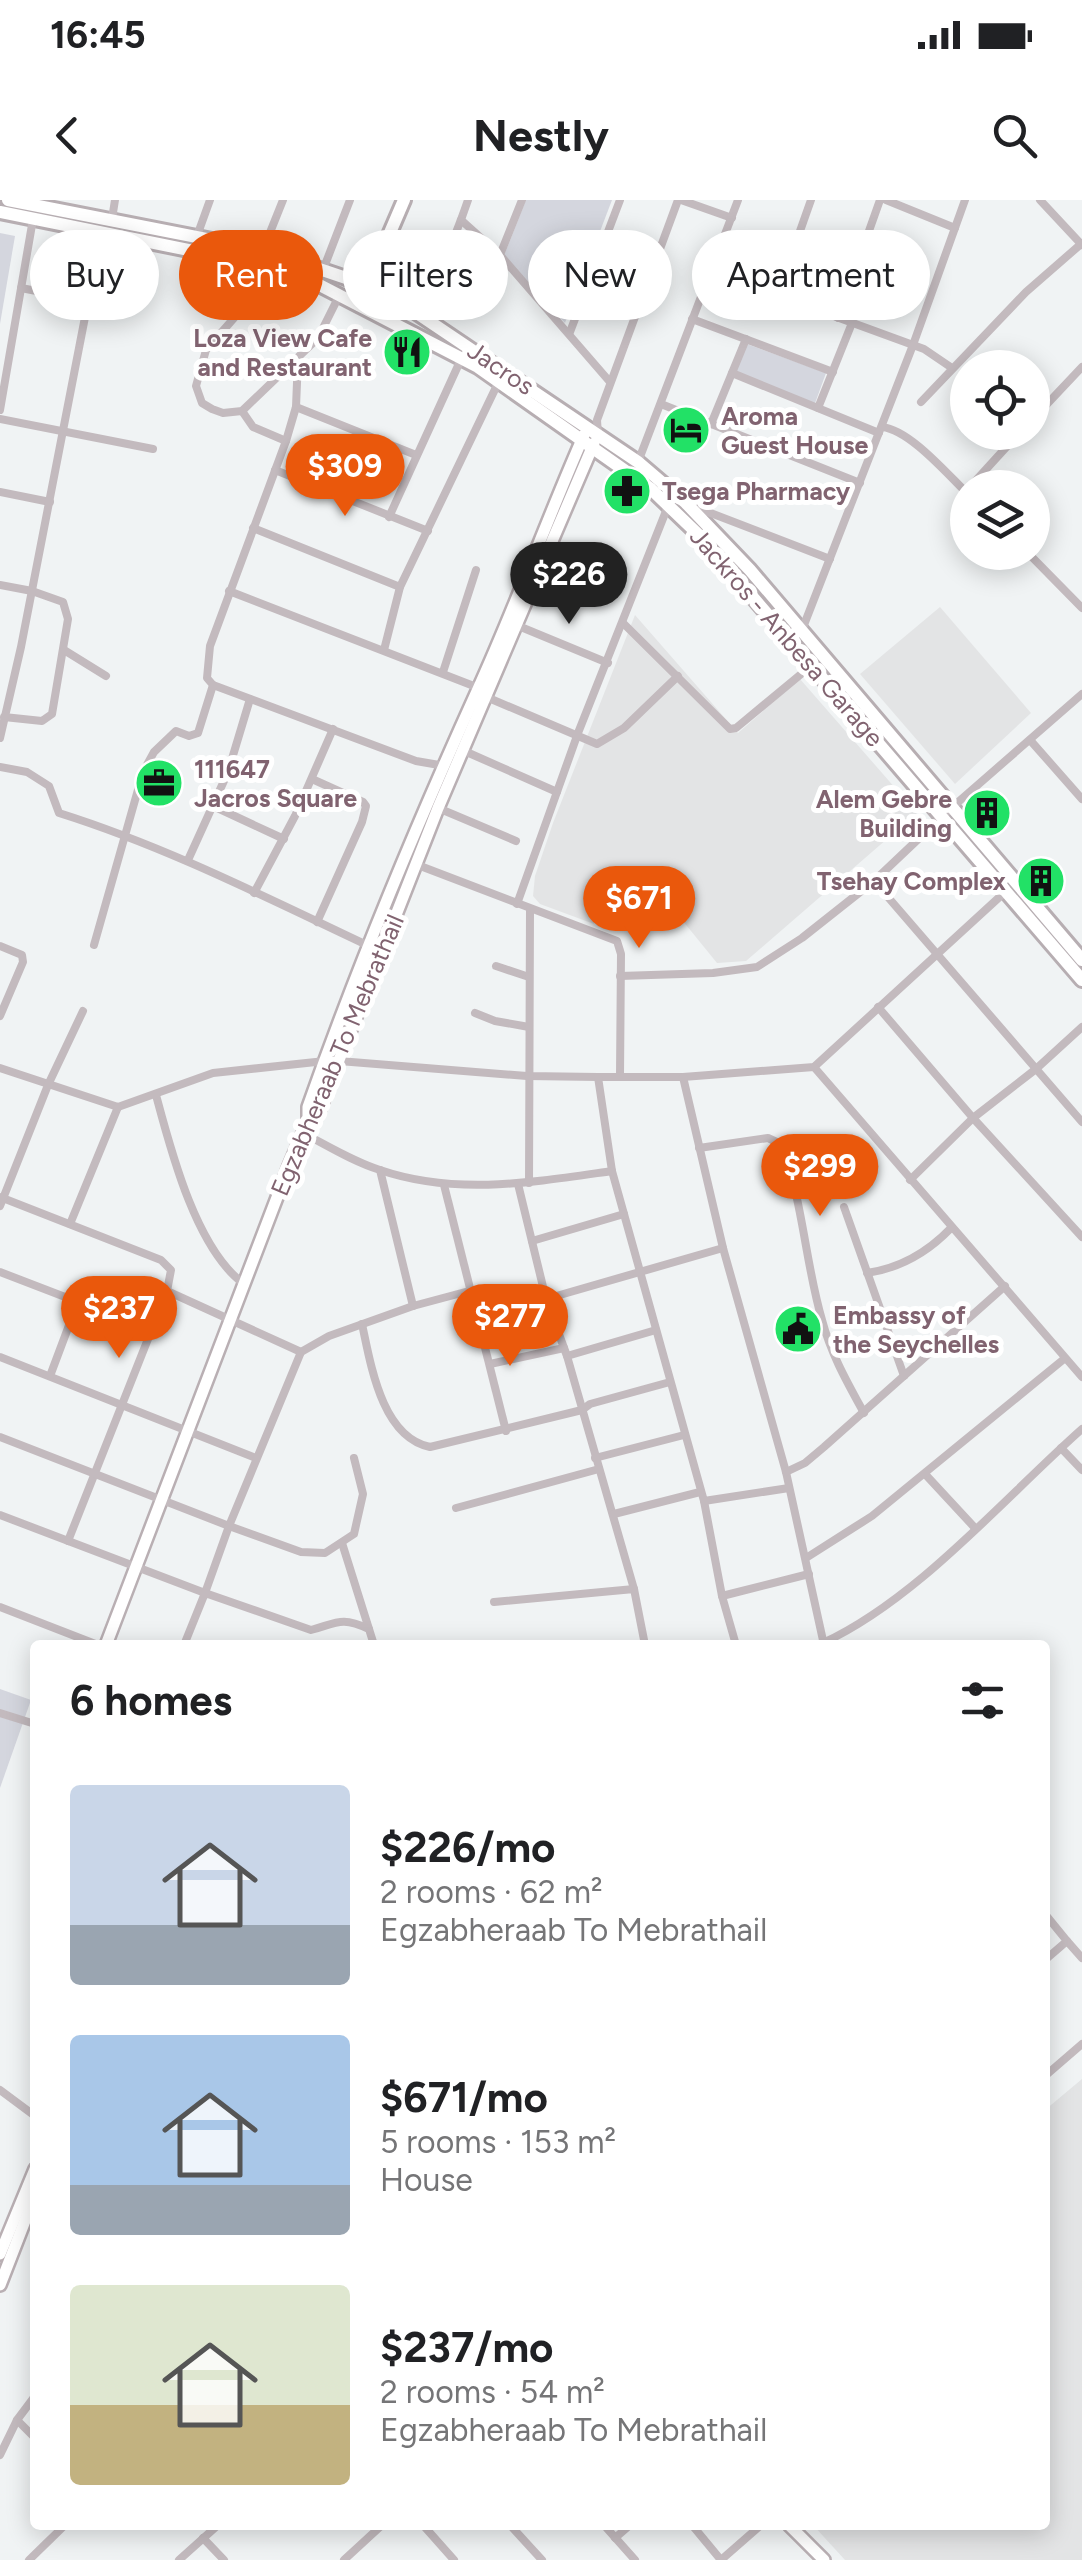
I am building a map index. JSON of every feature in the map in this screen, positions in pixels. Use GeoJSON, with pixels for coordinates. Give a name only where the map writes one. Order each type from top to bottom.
{"type":"FeatureCollection","features":[{"type":"Feature","properties":{"kind":"main road","name":"Jacros"},"geometry":{"type":"LineString","coordinates":[[8,200],[179,244]]}},
{"type":"Feature","properties":{"kind":"main road"},"geometry":{"type":"LineString","coordinates":[[393,230],[404,200]]}},
{"type":"Feature","properties":{"kind":"main road","name":"Jacros"},"geometry":{"type":"LineString","coordinates":[[0,212],[38,209],[179,232]]}},
{"type":"Feature","properties":{"kind":"main road","name":"Jacros"},"geometry":{"type":"LineString","coordinates":[[323,270],[343,278]]}},
{"type":"Feature","properties":{"kind":"main road","name":"Jacros"},"geometry":{"type":"LineString","coordinates":[[323,287],[343,296]]}},
{"type":"Feature","properties":{"kind":"main road","name":"Jacros"},"geometry":{"type":"LineString","coordinates":[[393,320],[465,352],[591,434]]}},
{"type":"Feature","properties":{"kind":"main road","name":"Jacros"},"geometry":{"type":"LineString","coordinates":[[424,320],[499,381],[638,462],[686,503],[802,630],[947,813]]}},
{"type":"Feature","properties":{"kind":"main road"},"geometry":{"type":"LineString","coordinates":[[331,1061],[369,946],[591,434]]}},
{"type":"Feature","properties":{"kind":"main road","name":"Jackros - Anbesa Garage"},"geometry":{"type":"LineString","coordinates":[[591,434],[701,537],[947,813],[1005,892],[1082,980]]}},
{"type":"Feature","properties":{"kind":"main road","name":"Egzabheraab To Mebrathail"},"geometry":{"type":"LineString","coordinates":[[108,1640],[305,1127],[308,1106],[415,864],[449,768],[462,750],[481,692],[516,625],[591,434]]}},
{"type":"Feature","properties":{"kind":"main road"},"geometry":{"type":"LineString","coordinates":[[947,813],[1082,960]]}},
{"type":"Feature","properties":{"kind":"main road"},"geometry":{"type":"LineString","coordinates":[[0,2254],[30,2180]]}},
{"type":"Feature","properties":{"kind":"main road"},"geometry":{"type":"LineString","coordinates":[[0,2285],[30,2208]]}},
{"type":"Feature","properties":{"kind":"main road"},"geometry":{"type":"LineString","coordinates":[[794,2530],[824,2560]]}},
{"type":"Feature","properties":{"kind":"street"},"geometry":{"type":"LineString","coordinates":[[112,219],[115,200]]}},
{"type":"Feature","properties":{"kind":"street"},"geometry":{"type":"LineString","coordinates":[[199,230],[210,200]]}},
{"type":"Feature","properties":{"kind":"street"},"geometry":{"type":"LineString","coordinates":[[271,230],[283,200]]}},
{"type":"Feature","properties":{"kind":"street"},"geometry":{"type":"LineString","coordinates":[[323,270],[350,200]]}},
{"type":"Feature","properties":{"kind":"street"},"geometry":{"type":"LineString","coordinates":[[456,230],[468,200]]}},
{"type":"Feature","properties":{"kind":"street"},"geometry":{"type":"LineString","coordinates":[[508,235],[522,200]]}},
{"type":"Feature","properties":{"kind":"street"},"geometry":{"type":"LineString","coordinates":[[570,332],[620,200]]}},
{"type":"Feature","properties":{"kind":"street"},"geometry":{"type":"LineString","coordinates":[[679,200],[732,218]]}},
{"type":"Feature","properties":{"kind":"street","name":"Egzabheraab To Mebrathail"},"geometry":{"type":"LineString","coordinates":[[591,434],[679,200]]}},
{"type":"Feature","properties":{"kind":"street"},"geometry":{"type":"LineString","coordinates":[[727,230],[738,200]]}},
{"type":"Feature","properties":{"kind":"street"},"geometry":{"type":"LineString","coordinates":[[801,230],[812,200]]}},
{"type":"Feature","properties":{"kind":"street"},"geometry":{"type":"LineString","coordinates":[[802,630],[965,200]]}},
{"type":"Feature","properties":{"kind":"street"},"geometry":{"type":"LineString","coordinates":[[970,350],[1026,292],[1082,244],[1040,200]]}},
{"type":"Feature","properties":{"kind":"street"},"geometry":{"type":"LineString","coordinates":[[876,230],[888,201],[954,228]]}},
{"type":"Feature","properties":{"kind":"street"},"geometry":{"type":"LineString","coordinates":[[0,410],[38,209]]}},
{"type":"Feature","properties":{"kind":"street"},"geometry":{"type":"LineString","coordinates":[[461,220],[472,230]]}},
{"type":"Feature","properties":{"kind":"street"},"geometry":{"type":"LineString","coordinates":[[508,264],[610,382]]}},
{"type":"Feature","properties":{"kind":"street"},"geometry":{"type":"LineString","coordinates":[[0,738],[50,502],[86,304],[83,300],[21,288]]}},
{"type":"Feature","properties":{"kind":"street"},"geometry":{"type":"LineString","coordinates":[[232,320],[212,342],[196,378],[196,394],[202,402],[223,413],[242,411],[298,358],[326,326],[340,294]]}},
{"type":"Feature","properties":{"kind":"street"},"geometry":{"type":"LineString","coordinates":[[638,462],[692,319]]}},
{"type":"Feature","properties":{"kind":"street"},"geometry":{"type":"LineString","coordinates":[[695,320],[832,372]]}},
{"type":"Feature","properties":{"kind":"street"},"geometry":{"type":"LineString","coordinates":[[844,320],[913,345],[950,367]]}},
{"type":"Feature","properties":{"kind":"street"},"geometry":{"type":"LineString","coordinates":[[818,408],[852,323]]}},
{"type":"Feature","properties":{"kind":"street"},"geometry":{"type":"LineString","coordinates":[[711,424],[746,339]]}},
{"type":"Feature","properties":{"kind":"street"},"geometry":{"type":"LineString","coordinates":[[388,517],[465,352]]}},
{"type":"Feature","properties":{"kind":"street"},"geometry":{"type":"LineString","coordinates":[[298,358],[296,407],[210,646],[207,678],[213,686],[416,761],[449,768]]}},
{"type":"Feature","properties":{"kind":"street"},"geometry":{"type":"LineString","coordinates":[[1050,401],[1082,367]]}},
{"type":"Feature","properties":{"kind":"street"},"geometry":{"type":"LineString","coordinates":[[921,402],[950,370]]}},
{"type":"Feature","properties":{"kind":"street"},"geometry":{"type":"LineString","coordinates":[[732,373],[880,430],[892,428],[950,476]]}},
{"type":"Feature","properties":{"kind":"street"},"geometry":{"type":"LineString","coordinates":[[384,650],[400,587],[499,381]]}},
{"type":"Feature","properties":{"kind":"street"},"geometry":{"type":"LineString","coordinates":[[661,404],[860,483]]}},
{"type":"Feature","properties":{"kind":"street"},"geometry":{"type":"LineString","coordinates":[[296,407],[416,454]]}},
{"type":"Feature","properties":{"kind":"street"},"geometry":{"type":"LineString","coordinates":[[242,411],[253,427],[286,441]]}},
{"type":"Feature","properties":{"kind":"street"},"geometry":{"type":"LineString","coordinates":[[0,419],[153,449]]}},
{"type":"Feature","properties":{"kind":"street"},"geometry":{"type":"LineString","coordinates":[[986,470],[1004,450]]}},
{"type":"Feature","properties":{"kind":"street"},"geometry":{"type":"LineString","coordinates":[[276,470],[428,532]]}},
{"type":"Feature","properties":{"kind":"street"},"geometry":{"type":"LineString","coordinates":[[0,492],[50,502]]}},
{"type":"Feature","properties":{"kind":"street"},"geometry":{"type":"LineString","coordinates":[[686,503],[830,560]]}},
{"type":"Feature","properties":{"kind":"street"},"geometry":{"type":"LineString","coordinates":[[517,904],[578,734],[668,505]]}},
{"type":"Feature","properties":{"kind":"street"},"geometry":{"type":"LineString","coordinates":[[253,528],[400,587]]}},
{"type":"Feature","properties":{"kind":"street"},"geometry":{"type":"LineString","coordinates":[[443,672],[476,570]]}},
{"type":"Feature","properties":{"kind":"street"},"geometry":{"type":"LineString","coordinates":[[1045,570],[1082,608]]}},
{"type":"Feature","properties":{"kind":"street"},"geometry":{"type":"LineString","coordinates":[[0,586],[32,591],[66,605],[56,704],[48,720],[32,722],[4,717]]}},
{"type":"Feature","properties":{"kind":"street"},"geometry":{"type":"LineString","coordinates":[[229,591],[443,672],[597,744],[608,740],[678,676]]}},
{"type":"Feature","properties":{"kind":"street"},"geometry":{"type":"LineString","coordinates":[[623,623],[726,726],[736,728],[812,665]]}},
{"type":"Feature","properties":{"kind":"street"},"geometry":{"type":"LineString","coordinates":[[516,625],[608,663]]}},
{"type":"Feature","properties":{"kind":"street"},"geometry":{"type":"LineString","coordinates":[[64,650],[106,676]]}},
{"type":"Feature","properties":{"kind":"street"},"geometry":{"type":"LineString","coordinates":[[94,945],[148,761],[176,731],[192,736],[198,733],[213,686]]}},
{"type":"Feature","properties":{"kind":"street"},"geometry":{"type":"LineString","coordinates":[[620,976],[757,968],[874,881],[1082,694]]}},
{"type":"Feature","properties":{"kind":"street"},"geometry":{"type":"LineString","coordinates":[[188,860],[213,806],[250,699]]}},
{"type":"Feature","properties":{"kind":"street"},"geometry":{"type":"LineString","coordinates":[[254,893],[284,839],[334,729]]}},
{"type":"Feature","properties":{"kind":"street"},"geometry":{"type":"LineString","coordinates":[[1030,740],[1082,799]]}},
{"type":"Feature","properties":{"kind":"street"},"geometry":{"type":"LineString","coordinates":[[462,750],[557,792]]}},
{"type":"Feature","properties":{"kind":"street"},"geometry":{"type":"LineString","coordinates":[[0,766],[27,772],[50,786],[59,813],[126,834],[188,860],[369,946]]}},
{"type":"Feature","properties":{"kind":"street"},"geometry":{"type":"LineString","coordinates":[[312,779],[366,806],[317,922]]}},
{"type":"Feature","properties":{"kind":"street"},"geometry":{"type":"LineString","coordinates":[[213,806],[284,839]]}},
{"type":"Feature","properties":{"kind":"street"},"geometry":{"type":"LineString","coordinates":[[438,808],[516,841]]}},
{"type":"Feature","properties":{"kind":"street"},"geometry":{"type":"LineString","coordinates":[[415,864],[617,942],[620,1076]]}},
{"type":"Feature","properties":{"kind":"street"},"geometry":{"type":"LineString","coordinates":[[874,881],[1082,1122]]}},
{"type":"Feature","properties":{"kind":"street"},"geometry":{"type":"LineString","coordinates":[[0,1068],[118,1106],[213,1073],[331,1061],[527,1076],[598,1077],[682,1077],[814,1067],[1005,892]]}},
{"type":"Feature","properties":{"kind":"street"},"geometry":{"type":"LineString","coordinates":[[529,1183],[530,910]]}},
{"type":"Feature","properties":{"kind":"street"},"geometry":{"type":"LineString","coordinates":[[0,946],[22,955],[23,962],[0,1016]]}},
{"type":"Feature","properties":{"kind":"street"},"geometry":{"type":"LineString","coordinates":[[496,966],[529,977]]}},
{"type":"Feature","properties":{"kind":"street"},"geometry":{"type":"LineString","coordinates":[[878,1007],[1082,1236]]}},
{"type":"Feature","properties":{"kind":"street"},"geometry":{"type":"LineString","coordinates":[[68,1541],[167,1292],[171,1270],[161,1260],[1,1200],[82,1012]]}},
{"type":"Feature","properties":{"kind":"street"},"geometry":{"type":"LineString","coordinates":[[475,1013],[529,1028]]}},
{"type":"Feature","properties":{"kind":"street"},"geometry":{"type":"LineString","coordinates":[[910,1180],[973,1118],[1082,1027]]}},
{"type":"Feature","properties":{"kind":"street"},"geometry":{"type":"LineString","coordinates":[[814,1067],[1082,1377]]}},
{"type":"Feature","properties":{"kind":"street"},"geometry":{"type":"LineString","coordinates":[[598,1077],[612,1171],[702,1496],[735,1640]]}},
{"type":"Feature","properties":{"kind":"street"},"geometry":{"type":"LineString","coordinates":[[682,1077],[723,1248],[786,1472],[822,1640]]}},
{"type":"Feature","properties":{"kind":"street"},"geometry":{"type":"LineString","coordinates":[[148,1097],[184,1188],[223,1263],[244,1284]]}},
{"type":"Feature","properties":{"kind":"street"},"geometry":{"type":"LineString","coordinates":[[70,1224],[118,1106]]}},
{"type":"Feature","properties":{"kind":"street"},"geometry":{"type":"LineString","coordinates":[[305,1127],[380,1170],[444,1184],[518,1184],[612,1171]]}},
{"type":"Feature","properties":{"kind":"street"},"geometry":{"type":"LineString","coordinates":[[699,1148],[768,1138],[782,1144],[827,1339],[834,1360],[864,1413]]}},
{"type":"Feature","properties":{"kind":"street"},"geometry":{"type":"LineString","coordinates":[[380,1170],[413,1306]]}},
{"type":"Feature","properties":{"kind":"street"},"geometry":{"type":"LineString","coordinates":[[444,1184],[506,1430]]}},
{"type":"Feature","properties":{"kind":"street"},"geometry":{"type":"LineString","coordinates":[[518,1184],[546,1300],[614,1514],[644,1640]]}},
{"type":"Feature","properties":{"kind":"street"},"geometry":{"type":"LineString","coordinates":[[844,1207],[904,1376]]}},
{"type":"Feature","properties":{"kind":"street"},"geometry":{"type":"LineString","coordinates":[[532,1241],[624,1214]]}},
{"type":"Feature","properties":{"kind":"street"},"geometry":{"type":"LineString","coordinates":[[867,1273],[892,1270],[936,1244],[951,1228]]}},
{"type":"Feature","properties":{"kind":"street"},"geometry":{"type":"LineString","coordinates":[[478,1315],[546,1300],[723,1248]]}},
{"type":"Feature","properties":{"kind":"street"},"geometry":{"type":"LineString","coordinates":[[0,1272],[150,1330]]}},
{"type":"Feature","properties":{"kind":"street"},"geometry":{"type":"LineString","coordinates":[[786,1472],[805,1463],[864,1413],[1005,1286]]}},
{"type":"Feature","properties":{"kind":"street"},"geometry":{"type":"LineString","coordinates":[[186,1640],[301,1352],[362,1324],[469,1291]]}},
{"type":"Feature","properties":{"kind":"street"},"geometry":{"type":"LineString","coordinates":[[167,1292],[301,1352]]}},
{"type":"Feature","properties":{"kind":"street"},"geometry":{"type":"LineString","coordinates":[[50,1376],[77,1304]]}},
{"type":"Feature","properties":{"kind":"street"},"geometry":{"type":"LineString","coordinates":[[362,1324],[378,1386],[404,1436],[430,1447],[582,1410],[590,1404],[670,1382]]}},
{"type":"Feature","properties":{"kind":"street"},"geometry":{"type":"LineString","coordinates":[[490,1364],[565,1352],[656,1330]]}},
{"type":"Feature","properties":{"kind":"street"},"geometry":{"type":"LineString","coordinates":[[0,1357],[256,1458]]}},
{"type":"Feature","properties":{"kind":"street"},"geometry":{"type":"LineString","coordinates":[[806,1558],[872,1516],[1064,1360]]}},
{"type":"Feature","properties":{"kind":"street"},"geometry":{"type":"LineString","coordinates":[[831,1640],[874,1614],[1082,1429]]}},
{"type":"Feature","properties":{"kind":"street"},"geometry":{"type":"LineString","coordinates":[[595,1458],[684,1436]]}},
{"type":"Feature","properties":{"kind":"street"},"geometry":{"type":"LineString","coordinates":[[0,1437],[302,1552],[324,1553],[354,1534],[362,1494],[354,1458]]}},
{"type":"Feature","properties":{"kind":"street"},"geometry":{"type":"LineString","coordinates":[[1061,1448],[1082,1470]]}},
{"type":"Feature","properties":{"kind":"street"},"geometry":{"type":"LineString","coordinates":[[456,1508],[598,1469]]}},
{"type":"Feature","properties":{"kind":"street"},"geometry":{"type":"LineString","coordinates":[[925,1474],[975,1528]]}},
{"type":"Feature","properties":{"kind":"street"},"geometry":{"type":"LineString","coordinates":[[614,1514],[702,1496],[788,1488]]}},
{"type":"Feature","properties":{"kind":"street"},"geometry":{"type":"LineString","coordinates":[[0,1515],[311,1630],[331,1620],[369,1628]]}},
{"type":"Feature","properties":{"kind":"street"},"geometry":{"type":"LineString","coordinates":[[342,1543],[373,1640]]}},
{"type":"Feature","properties":{"kind":"street"},"geometry":{"type":"LineString","coordinates":[[722,1596],[809,1574]]}},
{"type":"Feature","properties":{"kind":"street"},"geometry":{"type":"LineString","coordinates":[[494,1602],[634,1589]]}},
{"type":"Feature","properties":{"kind":"street"},"geometry":{"type":"LineString","coordinates":[[0,1607],[85,1640]]}},
{"type":"Feature","properties":{"kind":"street"},"geometry":{"type":"LineString","coordinates":[[0,1714],[30,1723]]}},
{"type":"Feature","properties":{"kind":"street"},"geometry":{"type":"LineString","coordinates":[[1050,1920],[1082,1958]]}},
{"type":"Feature","properties":{"kind":"street"},"geometry":{"type":"LineString","coordinates":[[1050,1956],[1067,1941]]}},
{"type":"Feature","properties":{"kind":"street"},"geometry":{"type":"LineString","coordinates":[[1050,2072],[1082,2044]]}},
{"type":"Feature","properties":{"kind":"street"},"geometry":{"type":"LineString","coordinates":[[0,2090],[30,2112]]}},
{"type":"Feature","properties":{"kind":"street"},"geometry":{"type":"LineString","coordinates":[[0,2455],[30,2403]]}},
{"type":"Feature","properties":{"kind":"street"},"geometry":{"type":"LineString","coordinates":[[17,2420],[30,2433]]}},
{"type":"Feature","properties":{"kind":"street"},"geometry":{"type":"LineString","coordinates":[[30,2560],[60,2530]]}},
{"type":"Feature","properties":{"kind":"street"},"geometry":{"type":"LineString","coordinates":[[179,2560],[212,2530]]}},
{"type":"Feature","properties":{"kind":"street"},"geometry":{"type":"LineString","coordinates":[[344,2560],[377,2530]]}},
{"type":"Feature","properties":{"kind":"street"},"geometry":{"type":"LineString","coordinates":[[427,2530],[454,2560]]}},
{"type":"Feature","properties":{"kind":"street"},"geometry":{"type":"LineString","coordinates":[[515,2530],[542,2560]]}},
{"type":"Feature","properties":{"kind":"street"},"geometry":{"type":"LineString","coordinates":[[609,2530],[635,2560]]}},
{"type":"Feature","properties":{"kind":"street"},"geometry":{"type":"LineString","coordinates":[[616,2538],[625,2530]]}},
{"type":"Feature","properties":{"kind":"street"},"geometry":{"type":"LineString","coordinates":[[696,2530],[721,2560],[756,2530]]}},
{"type":"Feature","properties":{"kind":"street"},"geometry":{"type":"LineString","coordinates":[[203,2538],[224,2560]]}},
{"type":"Feature","properties":{"kind":"shaded area"},"geometry":{"type":"Polygon","coordinates":[[[526,200],[612,200],[601,230],[528,230],[528,284],[508,263],[508,245],[526,200]]]}},
{"type":"Feature","properties":{"kind":"shaded area"},"geometry":{"type":"Polygon","coordinates":[[[0,233],[15,236],[0,324],[0,233]]]}},
{"type":"Feature","properties":{"kind":"shaded area"},"geometry":{"type":"Polygon","coordinates":[[[744,343],[826,373],[814,406],[732,376],[744,343]]]}},
{"type":"Feature","properties":{"kind":"shaded area"},"geometry":{"type":"Polygon","coordinates":[[[940,607],[1031,713],[955,784],[860,674],[940,607]]]}},
{"type":"Feature","properties":{"kind":"shaded area"},"geometry":{"type":"Polygon","coordinates":[[[635,615],[738,733],[800,679],[917,813],[746,961],[717,963],[639,867],[603,887],[594,924],[540,904],[533,896],[535,876],[553,823],[635,615]]]}},
{"type":"Feature","properties":{"kind":"shaded area"},"geometry":{"type":"Polygon","coordinates":[[[0,1689],[30,1703],[0,1788],[0,1689]]]}},
{"type":"Feature","properties":{"kind":"shaded area"},"geometry":{"type":"Polygon","coordinates":[[[1082,2079],[1082,2560],[845,2560],[818,2530],[1050,2530],[1050,2106],[1082,2079]]]}},
{"type":"Feature","properties":{"kind":"place","name":"Loza View Cafe and Restaurant"},"geometry":{"type":"Point","coordinates":[407,352]}},
{"type":"Feature","properties":{"kind":"place","name":"Aroma Guest House"},"geometry":{"type":"Point","coordinates":[686,430]}},
{"type":"Feature","properties":{"kind":"place","name":"Tsega Pharmacy"},"geometry":{"type":"Point","coordinates":[627,491]}},
{"type":"Feature","properties":{"kind":"place","name":"111647 Jacros Square"},"geometry":{"type":"Point","coordinates":[159,783]}},
{"type":"Feature","properties":{"kind":"place","name":"Alem Gebre Building"},"geometry":{"type":"Point","coordinates":[987,813]}},
{"type":"Feature","properties":{"kind":"place","name":"Tsehay Complex"},"geometry":{"type":"Point","coordinates":[1041,881]}},
{"type":"Feature","properties":{"kind":"place","name":"Embassy of the Seychelles"},"geometry":{"type":"Point","coordinates":[798,1329]}}]}
